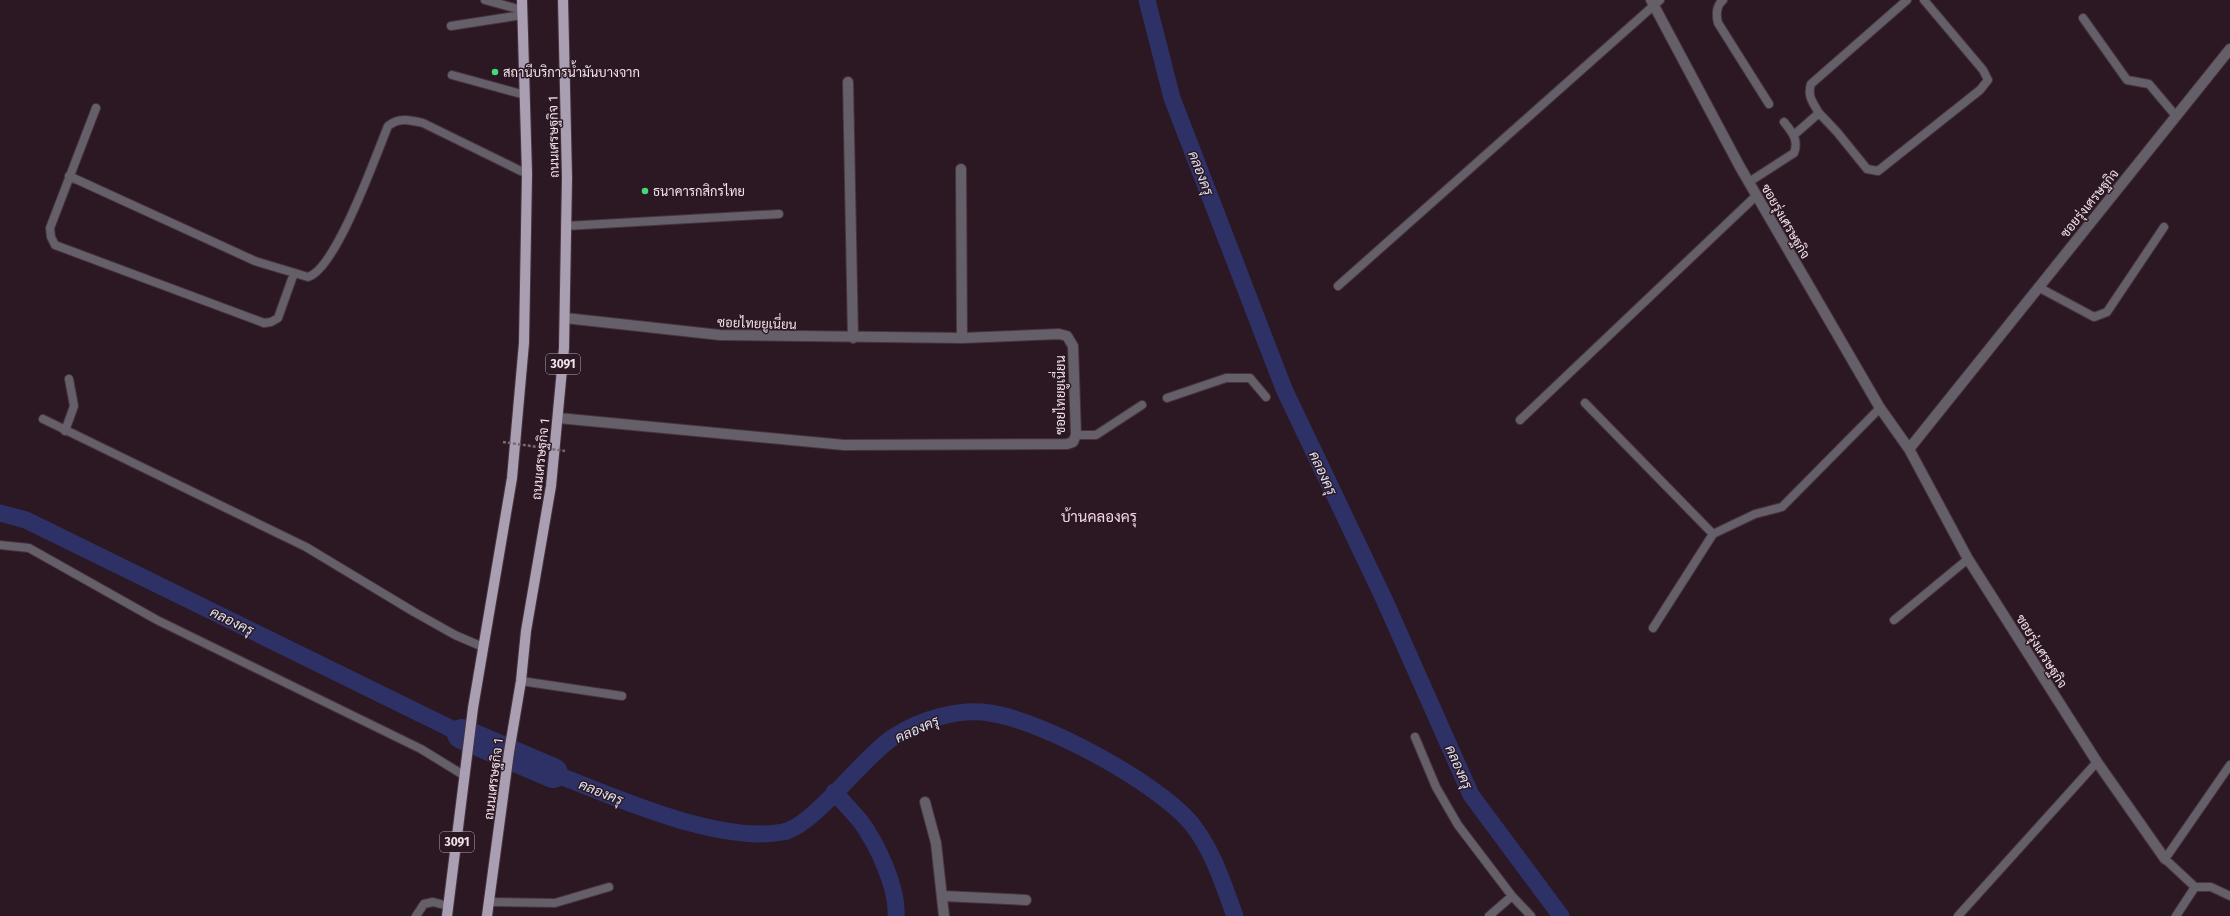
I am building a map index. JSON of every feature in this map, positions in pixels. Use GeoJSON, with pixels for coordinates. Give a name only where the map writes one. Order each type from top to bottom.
{"type":"FeatureCollection","features":[{"type":"Feature","properties":{"kind":"main road","name":"ถนนเศรษฐกิจ 1"},"geometry":{"type":"LineString","coordinates":[[487,916],[513,724],[521,681],[526,631],[552,486],[564,348],[566,226],[563,0]]}},
{"type":"Feature","properties":{"kind":"main road","name":"ถนนเศรษฐกิจ 1"},"geometry":{"type":"LineString","coordinates":[[448,911],[472,716],[512,478],[524,342],[527,174],[522,8]]}},
{"type":"Feature","properties":{"kind":"street","name":"ซอยรุ่งเศรษฐกิจ"},"geometry":{"type":"LineString","coordinates":[[1655,2],[1756,195],[1880,408],[1909,449],[1968,559],[2096,762],[2165,859]]}},
{"type":"Feature","properties":{"kind":"street","name":"ซอยรุ่งเศรษฐกิจ"},"geometry":{"type":"LineString","coordinates":[[1909,449],[2176,116],[2228,55]]}},
{"type":"Feature","properties":{"kind":"street"},"geometry":{"type":"LineString","coordinates":[[848,82],[853,338]]}},
{"type":"Feature","properties":{"kind":"street"},"geometry":{"type":"LineString","coordinates":[[961,169],[962,338]]}},
{"type":"Feature","properties":{"kind":"street","name":"ซอยไทยยูเนี่ยน"},"geometry":{"type":"LineString","coordinates":[[558,418],[844,445],[1067,444],[1073,442],[1076,435],[1073,346],[1067,336],[1060,334],[962,338],[853,338],[720,335],[565,318]]}},
{"type":"Feature","properties":{"kind":"street"},"geometry":{"type":"LineString","coordinates":[[925,802],[936,843],[944,916]]}},
{"type":"Feature","properties":{"kind":"street"},"geometry":{"type":"LineString","coordinates":[[943,896],[1026,900]]}},
{"type":"Feature","properties":{"kind":"lane"},"geometry":{"type":"LineString","coordinates":[[485,0],[522,8]]}},
{"type":"Feature","properties":{"kind":"lane"},"geometry":{"type":"LineString","coordinates":[[1723,0],[1719,3],[1716,15],[1718,23],[1768,104]]}},
{"type":"Feature","properties":{"kind":"lane"},"geometry":{"type":"LineString","coordinates":[[1907,0],[1811,84],[1809,92],[1810,99],[1819,113],[1838,132],[1867,169],[1878,171],[1980,90],[1988,80],[1983,70],[1924,0]]}},
{"type":"Feature","properties":{"kind":"lane"},"geometry":{"type":"LineString","coordinates":[[1338,286],[1655,2]]}},
{"type":"Feature","properties":{"kind":"lane"},"geometry":{"type":"LineString","coordinates":[[451,26],[522,8]]}},
{"type":"Feature","properties":{"kind":"lane"},"geometry":{"type":"LineString","coordinates":[[2083,18],[2127,80],[2149,84],[2176,116]]}},
{"type":"Feature","properties":{"kind":"lane"},"geometry":{"type":"LineString","coordinates":[[452,75],[525,95]]}},
{"type":"Feature","properties":{"kind":"lane"},"geometry":{"type":"LineString","coordinates":[[96,108],[50,228],[51,237],[55,245],[264,323],[271,322],[278,318],[294,273]]}},
{"type":"Feature","properties":{"kind":"lane"},"geometry":{"type":"LineString","coordinates":[[1794,135],[1819,113]]}},
{"type":"Feature","properties":{"kind":"lane"},"geometry":{"type":"LineString","coordinates":[[69,176],[255,261],[308,278],[320,271],[350,220],[388,126],[394,121],[407,119],[423,123],[527,174]]}},
{"type":"Feature","properties":{"kind":"lane"},"geometry":{"type":"LineString","coordinates":[[1749,182],[1794,153],[1797,145],[1794,135],[1784,122]]}},
{"type":"Feature","properties":{"kind":"lane"},"geometry":{"type":"LineString","coordinates":[[1520,420],[1756,195]]}},
{"type":"Feature","properties":{"kind":"lane"},"geometry":{"type":"LineString","coordinates":[[566,226],[779,214]]}},
{"type":"Feature","properties":{"kind":"lane"},"geometry":{"type":"LineString","coordinates":[[2038,287],[2094,317],[2108,312],[2164,227]]}},
{"type":"Feature","properties":{"kind":"lane"},"geometry":{"type":"LineString","coordinates":[[1167,398],[1226,378],[1250,378],[1266,397]]}},
{"type":"Feature","properties":{"kind":"lane"},"geometry":{"type":"LineString","coordinates":[[65,431],[74,406],[68,379]]}},
{"type":"Feature","properties":{"kind":"lane"},"geometry":{"type":"LineString","coordinates":[[1585,403],[1713,534]]}},
{"type":"Feature","properties":{"kind":"lane"},"geometry":{"type":"LineString","coordinates":[[1076,435],[1096,435],[1142,405]]}},
{"type":"Feature","properties":{"kind":"lane"},"geometry":{"type":"LineString","coordinates":[[1653,628],[1713,534],[1755,514],[1782,507],[1880,408]]}},
{"type":"Feature","properties":{"kind":"lane"},"geometry":{"type":"LineString","coordinates":[[43,419],[306,547],[414,612],[455,635],[483,647]]}},
{"type":"Feature","properties":{"kind":"lane"},"geometry":{"type":"LineString","coordinates":[[0,545],[29,548],[157,620],[466,772]]}},
{"type":"Feature","properties":{"kind":"lane"},"geometry":{"type":"LineString","coordinates":[[1894,620],[1968,559]]}},
{"type":"Feature","properties":{"kind":"lane"},"geometry":{"type":"LineString","coordinates":[[521,681],[622,696]]}},
{"type":"Feature","properties":{"kind":"lane"},"geometry":{"type":"LineString","coordinates":[[1415,737],[1436,787],[1458,825],[1512,896],[1531,916]]}},
{"type":"Feature","properties":{"kind":"lane"},"geometry":{"type":"LineString","coordinates":[[1958,916],[2096,762]]}},
{"type":"Feature","properties":{"kind":"lane"},"geometry":{"type":"LineString","coordinates":[[2230,765],[2165,859],[2195,887],[2211,887],[2230,896]]}},
{"type":"Feature","properties":{"kind":"lane"},"geometry":{"type":"LineString","coordinates":[[489,902],[555,903],[609,887]]}},
{"type":"Feature","properties":{"kind":"lane"},"geometry":{"type":"LineString","coordinates":[[2176,916],[2195,887]]}},
{"type":"Feature","properties":{"kind":"lane"},"geometry":{"type":"LineString","coordinates":[[1489,916],[1512,896]]}},
{"type":"Feature","properties":{"kind":"lane"},"geometry":{"type":"LineString","coordinates":[[416,916],[424,904],[433,902],[448,911]]}},
{"type":"Feature","properties":{"kind":"path"},"geometry":{"type":"LineString","coordinates":[[503,442],[564,451]]}},
{"type":"Feature","properties":{"kind":"waterway","name":"คลองครุ"},"geometry":{"type":"LineString","coordinates":[[1147,0],[1172,98],[1284,389],[1384,599],[1471,795],[1561,916]]}},
{"type":"Feature","properties":{"kind":"waterway","name":"คลองครุ"},"geometry":{"type":"LineString","coordinates":[[0,513],[26,520],[462,734]]}},
{"type":"Feature","properties":{"kind":"waterway","name":"คลองครุ"},"geometry":{"type":"LineString","coordinates":[[553,773],[635,805],[698,825],[728,831],[757,834],[783,832],[795,827],[809,817],[824,804],[869,758],[895,736],[917,725],[941,716],[966,712],[990,713],[1013,718],[1039,728],[1098,756],[1126,772],[1175,807],[1199,833],[1217,868],[1235,916]]}},
{"type":"Feature","properties":{"kind":"waterway"},"geometry":{"type":"LineString","coordinates":[[462,734],[553,773]]}},
{"type":"Feature","properties":{"kind":"waterway"},"geometry":{"type":"LineString","coordinates":[[834,792],[861,822],[874,842],[880,854],[894,893],[896,916]]}},
{"type":"Feature","properties":{"kind":"place","name":"สถานีบริการน้ำมันบางจาก"},"geometry":{"type":"Point","coordinates":[495,72]}},
{"type":"Feature","properties":{"kind":"place","name":"ธนาคารกสิกรไทย"},"geometry":{"type":"Point","coordinates":[645,191]}},
{"type":"Feature","properties":{"kind":"district","name":"บ้านคลองครุ"},"geometry":{"type":"Point","coordinates":[1099,517]}}]}
